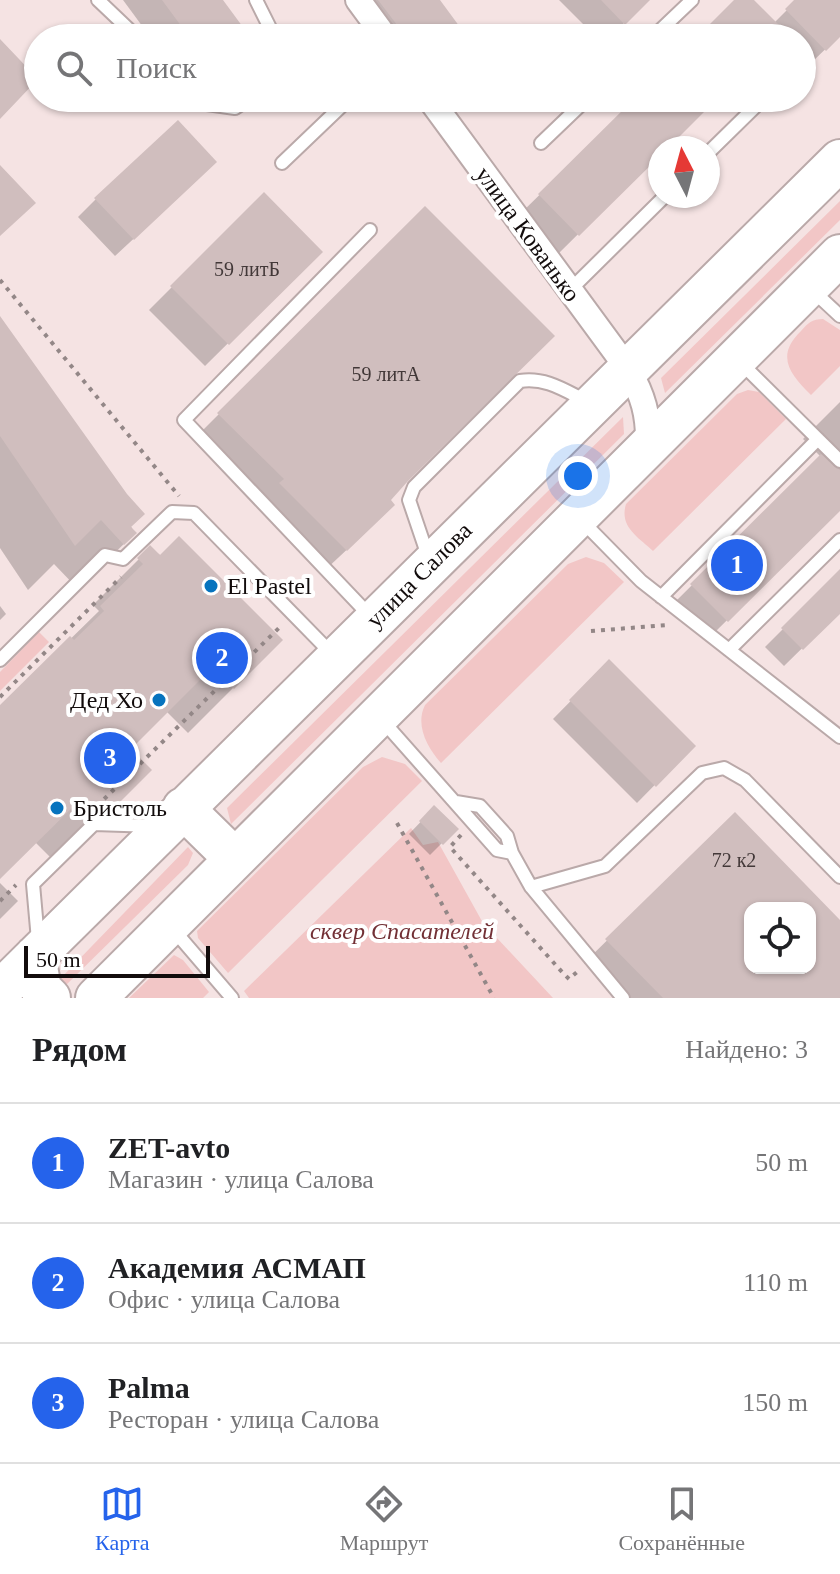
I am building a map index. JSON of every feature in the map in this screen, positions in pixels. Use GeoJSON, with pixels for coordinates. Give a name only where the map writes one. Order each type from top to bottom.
{"type":"FeatureCollection","features":[{"type":"Feature","properties":{"kind":"main road","name":"улица Салова"},"geometry":{"type":"LineString","coordinates":[[0,991],[840,160]]}},
{"type":"Feature","properties":{"kind":"main road"},"geometry":{"type":"LineString","coordinates":[[96,998],[840,255]]}},
{"type":"Feature","properties":{"kind":"main road"},"geometry":{"type":"LineString","coordinates":[[174,817],[235,859]]}},
{"type":"Feature","properties":{"kind":"main road"},"geometry":{"type":"LineString","coordinates":[[37,954],[41,989],[50,998]]}},
{"type":"Feature","properties":{"kind":"street"},"geometry":{"type":"LineString","coordinates":[[358,0],[376,24]]}},
{"type":"Feature","properties":{"kind":"street","name":"улица Кованько"},"geometry":{"type":"LineString","coordinates":[[439,112],[628,369],[642,394],[649,419],[648,446]]}},
{"type":"Feature","properties":{"kind":"lane"},"geometry":{"type":"LineString","coordinates":[[98,0],[123,24]]}},
{"type":"Feature","properties":{"kind":"lane"},"geometry":{"type":"LineString","coordinates":[[256,0],[268,24]]}},
{"type":"Feature","properties":{"kind":"lane"},"geometry":{"type":"LineString","coordinates":[[667,24],[692,0]]}},
{"type":"Feature","properties":{"kind":"lane"},"geometry":{"type":"LineString","coordinates":[[282,163],[335,112]]}},
{"type":"Feature","properties":{"kind":"lane"},"geometry":{"type":"LineString","coordinates":[[541,143],[573,112]]}},
{"type":"Feature","properties":{"kind":"lane"},"geometry":{"type":"LineString","coordinates":[[720,141],[750,112]]}},
{"type":"Feature","properties":{"kind":"lane"},"geometry":{"type":"LineString","coordinates":[[569,291],[653,208]]}},
{"type":"Feature","properties":{"kind":"lane"},"geometry":{"type":"LineString","coordinates":[[370,230],[184,420],[374,620]]}},
{"type":"Feature","properties":{"kind":"lane"},"geometry":{"type":"LineString","coordinates":[[808,287],[840,316]]}},
{"type":"Feature","properties":{"kind":"lane"},"geometry":{"type":"LineString","coordinates":[[736,359],[840,461]]}},
{"type":"Feature","properties":{"kind":"lane"},"geometry":{"type":"LineString","coordinates":[[431,563],[409,500],[414,487],[520,381],[534,379],[552,384],[592,405]]}},
{"type":"Feature","properties":{"kind":"lane"},"geometry":{"type":"LineString","coordinates":[[661,597],[818,439]]}},
{"type":"Feature","properties":{"kind":"lane"},"geometry":{"type":"LineString","coordinates":[[0,660],[105,555],[123,559],[172,512],[194,513],[335,657]]}},
{"type":"Feature","properties":{"kind":"lane"},"geometry":{"type":"LineString","coordinates":[[577,516],[661,597],[840,737]]}},
{"type":"Feature","properties":{"kind":"lane"},"geometry":{"type":"LineString","coordinates":[[729,650],[840,540]]}},
{"type":"Feature","properties":{"kind":"lane"},"geometry":{"type":"LineString","coordinates":[[377,714],[497,850],[512,853],[531,887],[589,961],[623,998]]}},
{"type":"Feature","properties":{"kind":"lane"},"geometry":{"type":"LineString","coordinates":[[818,720],[840,722]]}},
{"type":"Feature","properties":{"kind":"lane"},"geometry":{"type":"LineString","coordinates":[[531,887],[605,866],[702,773],[724,768],[745,780],[840,877]]}},
{"type":"Feature","properties":{"kind":"lane"},"geometry":{"type":"LineString","coordinates":[[37,954],[33,884],[94,824],[174,817]]}},
{"type":"Feature","properties":{"kind":"lane"},"geometry":{"type":"LineString","coordinates":[[170,926],[232,998]]}},
{"type":"Feature","properties":{"kind":"path"},"geometry":{"type":"LineString","coordinates":[[0,280],[194,513]]}},
{"type":"Feature","properties":{"kind":"path"},"geometry":{"type":"LineString","coordinates":[[0,697],[18,684],[123,575]]}},
{"type":"Feature","properties":{"kind":"path"},"geometry":{"type":"LineString","coordinates":[[90,813],[292,614]]}},
{"type":"Feature","properties":{"kind":"path"},"geometry":{"type":"LineString","coordinates":[[591,631],[695,624]]}},
{"type":"Feature","properties":{"kind":"path"},"geometry":{"type":"LineString","coordinates":[[456,802],[455,814],[466,831],[450,847],[569,979],[589,961]]}},
{"type":"Feature","properties":{"kind":"path"},"geometry":{"type":"LineString","coordinates":[[397,823],[494,998]]}},
{"type":"Feature","properties":{"kind":"path"},"geometry":{"type":"LineString","coordinates":[[0,901],[22,879]]}},
{"type":"Feature","properties":{"kind":"green space"},"geometry":{"type":"Polygon","coordinates":[[[840,201],[840,220],[665,393],[661,378],[840,201]]]}},
{"type":"Feature","properties":{"kind":"green space"},"geometry":{"type":"Polygon","coordinates":[[[823,319],[840,330],[840,366],[811,395],[797,380],[787,357],[793,340],[804,328],[813,321],[823,319]]]}},
{"type":"Feature","properties":{"kind":"green space"},"geometry":{"type":"Polygon","coordinates":[[[748,390],[759,392],[786,419],[653,551],[628,525],[625,519],[626,504],[737,394],[748,390]]]}},
{"type":"Feature","properties":{"kind":"green space"},"geometry":{"type":"Polygon","coordinates":[[[623,417],[624,434],[231,824],[227,808],[623,417]]]}},
{"type":"Feature","properties":{"kind":"green space"},"geometry":{"type":"Polygon","coordinates":[[[586,557],[604,563],[624,582],[441,763],[424,736],[421,720],[425,705],[568,564],[586,557]]]}},
{"type":"Feature","properties":{"kind":"green space"},"geometry":{"type":"Polygon","coordinates":[[[39,632],[49,642],[0,691],[0,672],[39,632]]]}},
{"type":"Feature","properties":{"kind":"green space"},"geometry":{"type":"Polygon","coordinates":[[[382,757],[405,764],[422,781],[228,973],[198,938],[197,931],[363,767],[382,757]]]}},
{"type":"Feature","properties":{"kind":"green space","name":"cквер Спасателей"},"geometry":{"type":"Polygon","coordinates":[[[411,828],[423,845],[438,842],[483,923],[553,998],[249,998],[244,991],[411,828]]]}},
{"type":"Feature","properties":{"kind":"green space"},"geometry":{"type":"Polygon","coordinates":[[[188,847],[193,853],[188,865],[64,987],[59,980],[188,847]]]}},
{"type":"Feature","properties":{"kind":"green space"},"geometry":{"type":"Polygon","coordinates":[[[174,955],[183,960],[209,992],[203,998],[129,998],[174,955]]]}},
{"type":"Feature","properties":{"kind":"building"},"geometry":{"type":"Polygon","coordinates":[[[162,0],[223,0],[241,24],[180,24],[162,0]]]}},
{"type":"Feature","properties":{"kind":"building"},"geometry":{"type":"Polygon","coordinates":[[[378,0],[440,0],[458,24],[396,24],[378,0]]]}},
{"type":"Feature","properties":{"kind":"building"},"geometry":{"type":"Polygon","coordinates":[[[601,0],[650,0],[626,24],[601,0]]]}},
{"type":"Feature","properties":{"kind":"building"},"geometry":{"type":"Polygon","coordinates":[[[734,0],[754,0],[778,24],[710,24],[734,0]]]}},
{"type":"Feature","properties":{"kind":"building"},"geometry":{"type":"Polygon","coordinates":[[[794,0],[840,0],[840,37],[826,51],[816,41],[816,24],[800,24],[785,9],[794,0]]]}},
{"type":"Feature","properties":{"kind":"building"},"geometry":{"type":"Polygon","coordinates":[[[0,39],[24,64],[24,94],[0,119],[0,39]]]}},
{"type":"Feature","properties":{"kind":"building"},"geometry":{"type":"Polygon","coordinates":[[[621,112],[704,112],[680,136],[648,136],[648,168],[579,236],[538,194],[621,112]]]}},
{"type":"Feature","properties":{"kind":"building"},"geometry":{"type":"Polygon","coordinates":[[[178,120],[217,162],[134,240],[94,198],[178,120]]]}},
{"type":"Feature","properties":{"kind":"building"},"geometry":{"type":"Polygon","coordinates":[[[0,165],[36,203],[0,236],[0,165]]]}},
{"type":"Feature","properties":{"kind":"building"},"geometry":{"type":"Polygon","coordinates":[[[264,192],[323,252],[229,345],[170,286],[264,192]]]}},
{"type":"Feature","properties":{"kind":"building"},"geometry":{"type":"Polygon","coordinates":[[[425,206],[555,336],[408,481],[391,500],[395,505],[347,551],[279,483],[284,479],[217,413],[425,206]]]}},
{"type":"Feature","properties":{"kind":"building"},"geometry":{"type":"Polygon","coordinates":[[[0,316],[127,494],[145,514],[131,527],[137,533],[124,545],[101,520],[75,546],[0,436],[0,316]]]}},
{"type":"Feature","properties":{"kind":"building"},"geometry":{"type":"Polygon","coordinates":[[[821,454],[840,470],[840,511],[728,622],[690,584],[821,454]]]}},
{"type":"Feature","properties":{"kind":"building"},"geometry":{"type":"Polygon","coordinates":[[[179,536],[283,640],[234,689],[213,667],[131,749],[152,770],[107,815],[99,815],[82,798],[0,879],[0,705],[70,636],[74,640],[104,611],[100,606],[143,564],[137,558],[150,545],[160,555],[179,536]]]}},
{"type":"Feature","properties":{"kind":"building"},"geometry":{"type":"Polygon","coordinates":[[[840,569],[840,614],[803,650],[781,628],[840,569]]]}},
{"type":"Feature","properties":{"kind":"building"},"geometry":{"type":"Polygon","coordinates":[[[609,659],[696,746],[656,787],[569,700],[609,659]]]}},
{"type":"Feature","properties":{"kind":"building"},"geometry":{"type":"Polygon","coordinates":[[[434,805],[459,829],[443,845],[419,821],[434,805]]]}},
{"type":"Feature","properties":{"kind":"building"},"geometry":{"type":"Polygon","coordinates":[[[735,812],[840,920],[840,998],[663,998],[605,939],[735,812]]]}},
{"type":"Feature","properties":{"kind":"place","name":"ZET-avto"},"geometry":{"type":"Point","coordinates":[737,565]}},
{"type":"Feature","properties":{"kind":"place","name":"El Pastel"},"geometry":{"type":"Point","coordinates":[211,586]}},
{"type":"Feature","properties":{"kind":"place","name":"Академия АСМАП"},"geometry":{"type":"Point","coordinates":[222,658]}},
{"type":"Feature","properties":{"kind":"place","name":"Дед Хо"},"geometry":{"type":"Point","coordinates":[159,700]}},
{"type":"Feature","properties":{"kind":"place","name":"Palma"},"geometry":{"type":"Point","coordinates":[110,758]}},
{"type":"Feature","properties":{"kind":"place","name":"Бристоль"},"geometry":{"type":"Point","coordinates":[57,808]}}]}
